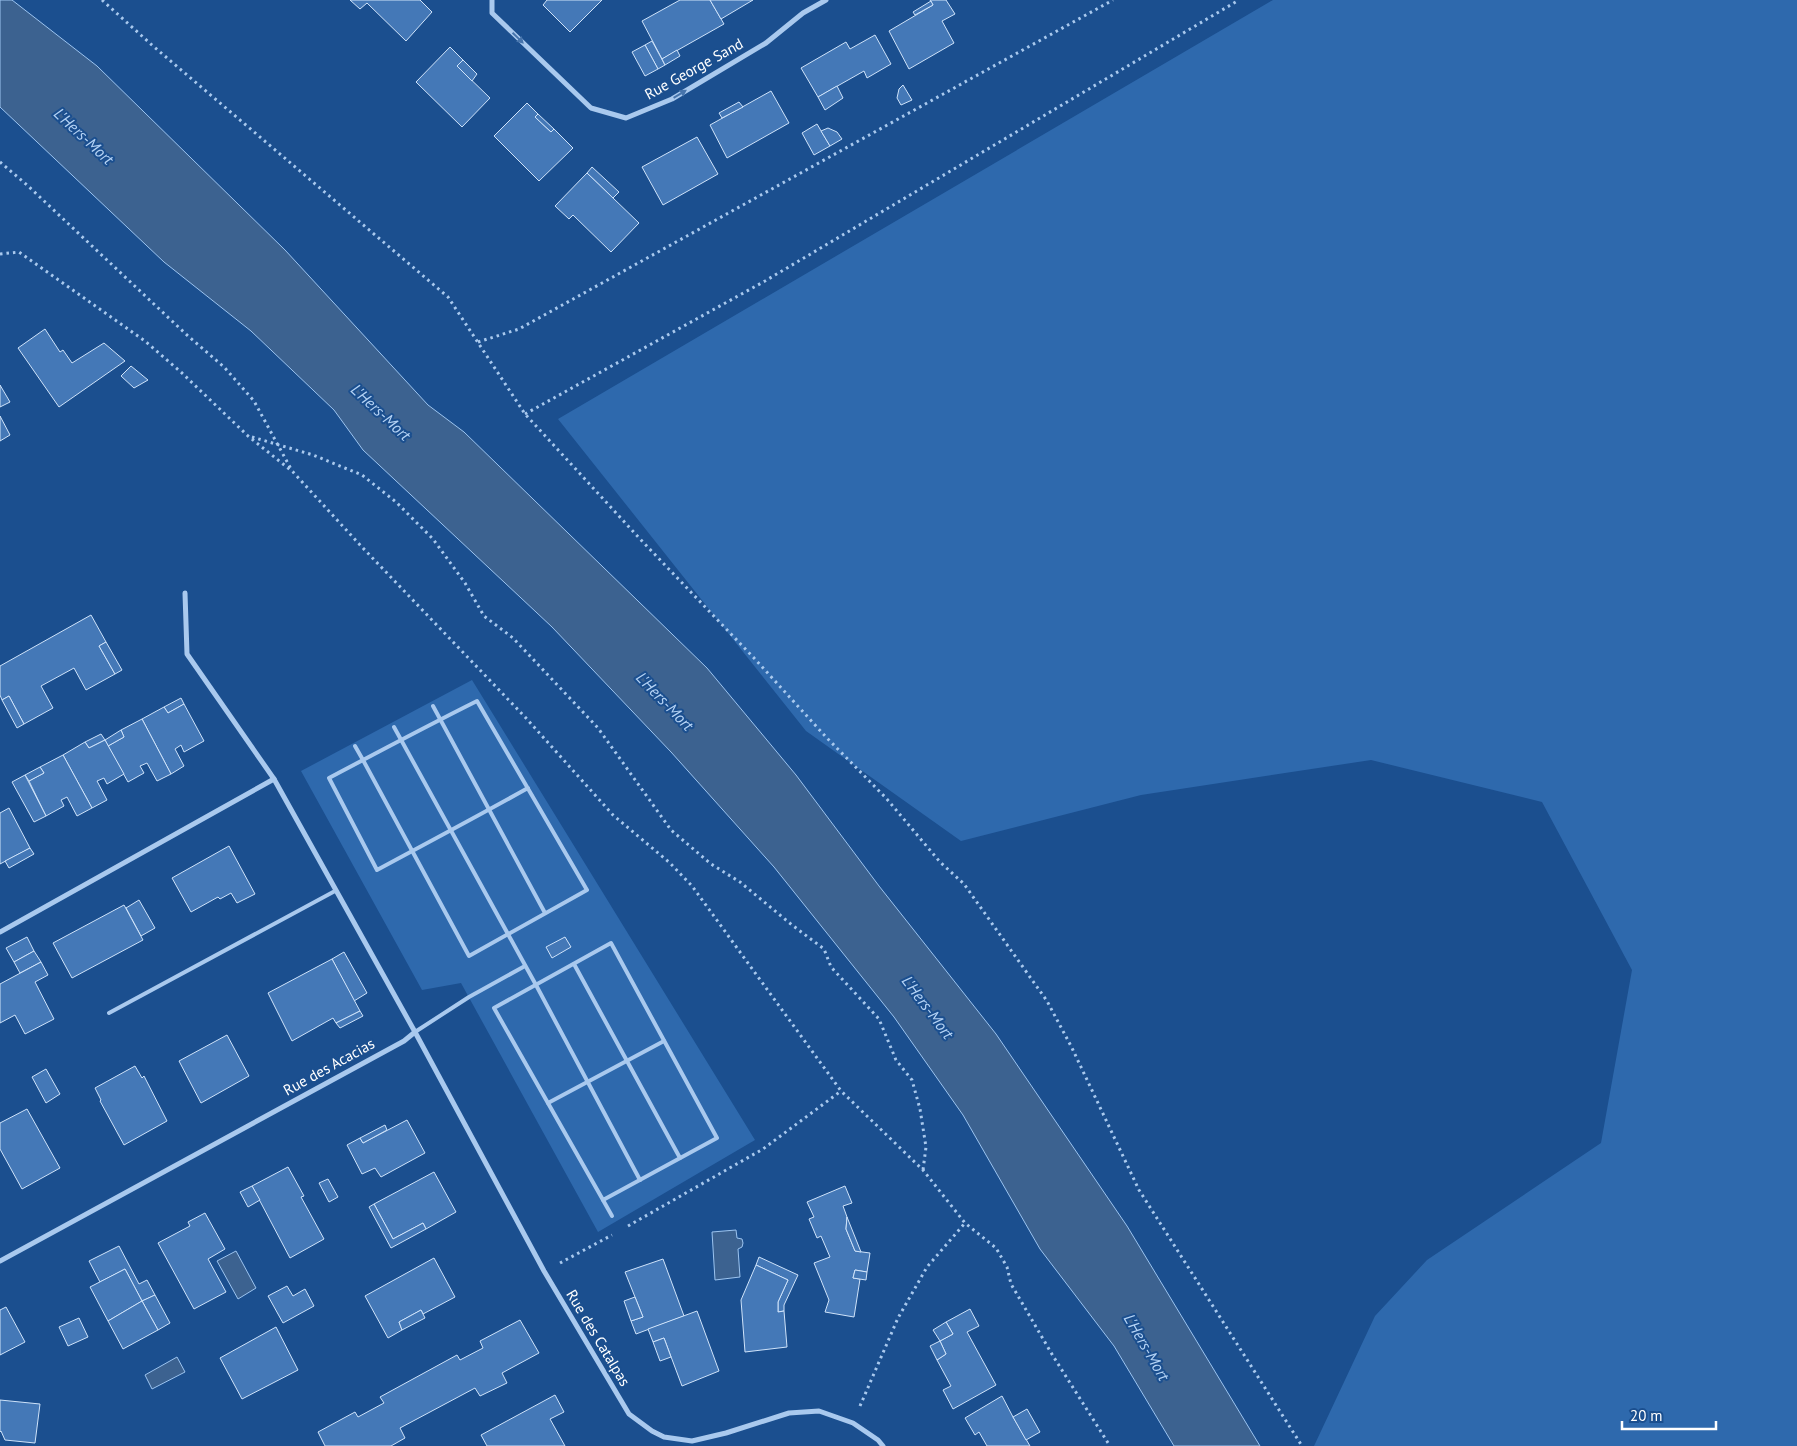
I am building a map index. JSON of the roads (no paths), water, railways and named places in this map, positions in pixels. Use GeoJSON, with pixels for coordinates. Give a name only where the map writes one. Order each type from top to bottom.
{"type":"FeatureCollection","features":[{"type":"Feature","properties":{"kind":"street","name":"Rue George Sand"},"geometry":{"type":"LineString","coordinates":[[492,0],[492,13],[591,108],[626,118],[672,99],[766,43],[803,13],[826,0]]}},
{"type":"Feature","properties":{"kind":"street"},"geometry":{"type":"LineString","coordinates":[[185,593],[187,654],[274,779],[415,1032]]}},
{"type":"Feature","properties":{"kind":"street"},"geometry":{"type":"LineString","coordinates":[[0,932],[274,779]]}},
{"type":"Feature","properties":{"kind":"street","name":"Rue des Acacias"},"geometry":{"type":"LineString","coordinates":[[0,1261],[404,1040],[415,1032]]}},
{"type":"Feature","properties":{"kind":"street","name":"Rue des Catalpas"},"geometry":{"type":"LineString","coordinates":[[415,1032],[544,1271],[630,1414],[652,1431],[664,1437],[692,1441],[726,1433],[789,1413],[818,1411],[853,1423],[878,1440],[883,1446]]}},
{"type":"Feature","properties":{"kind":"lane"},"geometry":{"type":"LineString","coordinates":[[355,746],[363,760],[412,851],[469,956],[587,890],[528,788],[476,701],[440,719],[401,740],[363,760],[329,778],[377,870],[412,851],[451,830],[489,810],[528,788]]}},
{"type":"Feature","properties":{"kind":"lane"},"geometry":{"type":"LineString","coordinates":[[433,706],[545,913]]}},
{"type":"Feature","properties":{"kind":"lane"},"geometry":{"type":"LineString","coordinates":[[394,727],[536,985],[640,1180]]}},
{"type":"Feature","properties":{"kind":"lane"},"geometry":{"type":"LineString","coordinates":[[109,1013],[335,891]]}},
{"type":"Feature","properties":{"kind":"lane"},"geometry":{"type":"LineString","coordinates":[[603,1200],[717,1138],[611,943],[494,1008],[612,1216]]}},
{"type":"Feature","properties":{"kind":"lane"},"geometry":{"type":"LineString","coordinates":[[574,964],[680,1158]]}},
{"type":"Feature","properties":{"kind":"lane"},"geometry":{"type":"LineString","coordinates":[[415,1032],[469,997],[525,966]]}},
{"type":"Feature","properties":{"kind":"lane"},"geometry":{"type":"LineString","coordinates":[[548,1103],[664,1041]]}},
{"type":"Feature","properties":{"kind":"water","name":"L'Hers-Mort"},"geometry":{"type":"Polygon","coordinates":[[[0,0],[12,0],[97,66],[285,250],[428,405],[464,432],[707,668],[796,775],[879,886],[996,1034],[1127,1226],[1260,1446],[1174,1446],[1114,1346],[1040,1249],[963,1115],[894,1017],[774,867],[671,752],[552,627],[363,450],[334,410],[251,331],[164,262],[0,107],[0,0]]]}},
{"type":"Feature","properties":{"kind":"water"},"geometry":{"type":"Polygon","coordinates":[[[736,1230],[737,1238],[742,1239],[743,1243],[742,1247],[738,1249],[740,1277],[715,1280],[712,1232],[736,1230]]]}},
{"type":"Feature","properties":{"kind":"water"},"geometry":{"type":"Polygon","coordinates":[[[236,1251],[256,1288],[238,1299],[217,1261],[236,1251]]]}},
{"type":"Feature","properties":{"kind":"water"},"geometry":{"type":"Polygon","coordinates":[[[177,1357],[185,1372],[152,1389],[145,1375],[177,1357]]]}}]}
